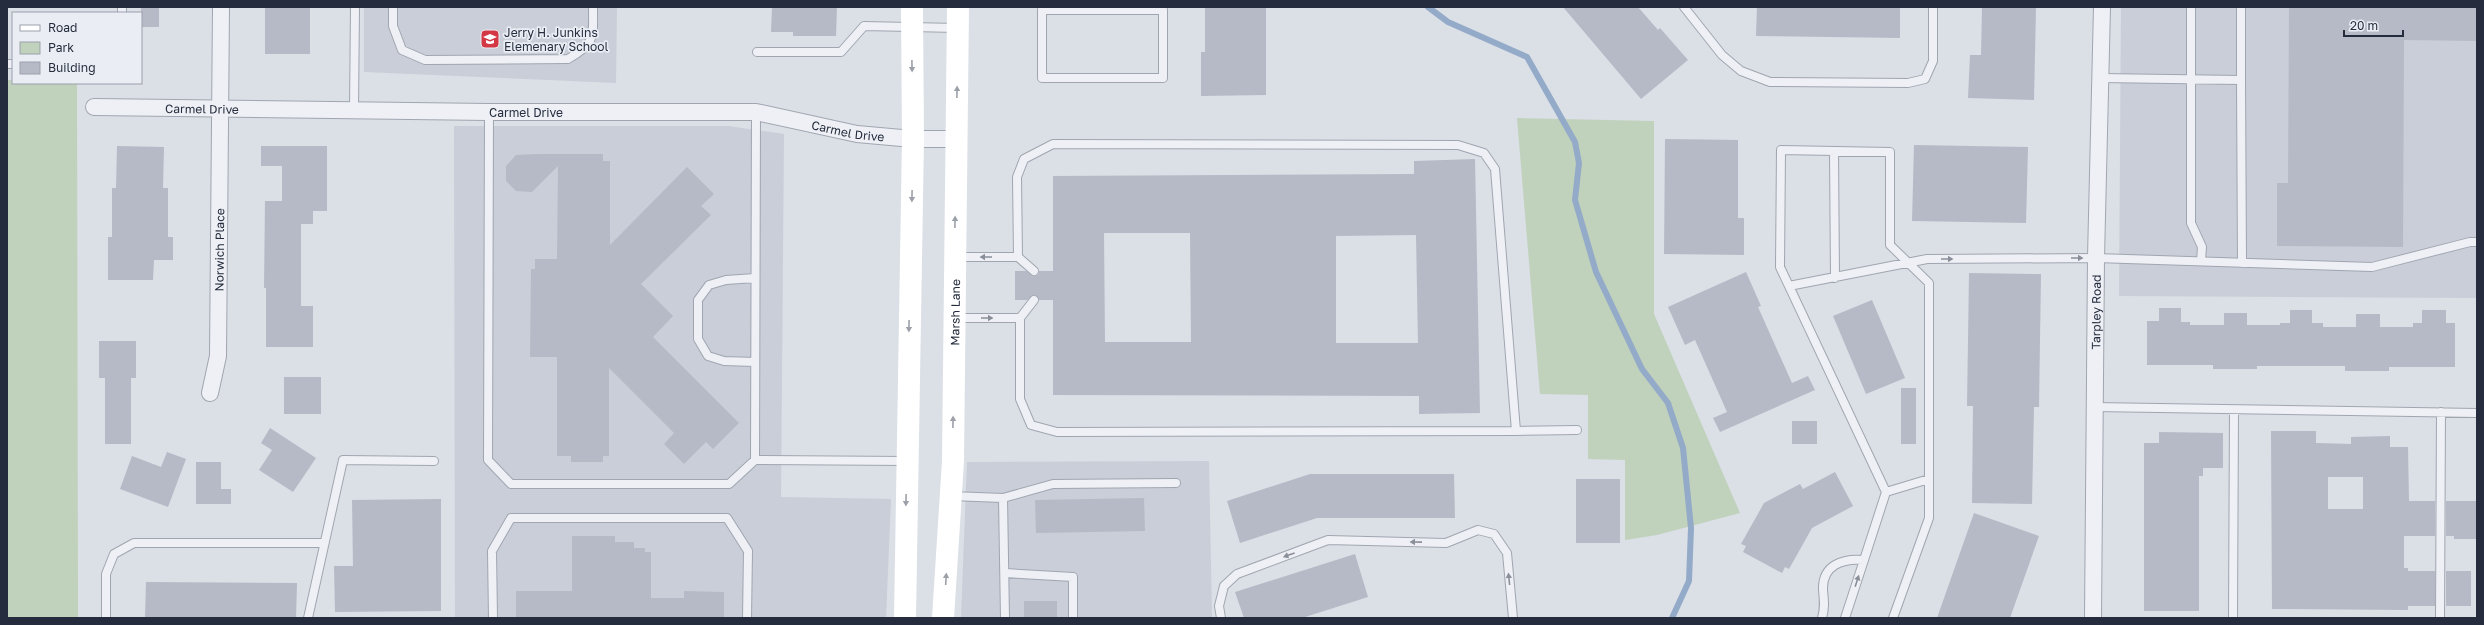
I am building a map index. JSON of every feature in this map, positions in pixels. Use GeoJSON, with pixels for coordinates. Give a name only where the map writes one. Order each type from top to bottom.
{"type":"FeatureCollection","features":[{"type":"Feature","properties":{"kind":"main road"},"geometry":{"type":"LineString","coordinates":[[905,618],[913,139],[912,17]]}},
{"type":"Feature","properties":{"kind":"main road","name":"Marsh Lane"},"geometry":{"type":"LineString","coordinates":[[943,618],[950,496],[958,17]]}},
{"type":"Feature","properties":{"kind":"street","name":"Norwich Place"},"geometry":{"type":"LineString","coordinates":[[210,392],[218,356],[221,7]]}},
{"type":"Feature","properties":{"kind":"street","name":"Tarpley Road"},"geometry":{"type":"LineString","coordinates":[[2093,618],[2096,258],[2102,7]]}},
{"type":"Feature","properties":{"kind":"street","name":"Carmel Drive"},"geometry":{"type":"LineString","coordinates":[[94,106],[220,106],[489,112],[756,112],[857,134],[913,139],[956,139]]}},
{"type":"Feature","properties":{"kind":"lane"},"geometry":{"type":"LineString","coordinates":[[354,109],[355,7]]}},
{"type":"Feature","properties":{"kind":"lane"},"geometry":{"type":"LineString","coordinates":[[394,7],[393,26],[402,50],[425,60],[568,59],[586,49],[593,32],[593,7]]}},
{"type":"Feature","properties":{"kind":"lane"},"geometry":{"type":"LineString","coordinates":[[1684,7],[1722,55],[1741,71],[1770,82],[1908,83],[1925,79],[1933,61],[1933,7]]}},
{"type":"Feature","properties":{"kind":"lane"},"geometry":{"type":"LineString","coordinates":[[2191,7],[2191,223],[2202,247],[2201,261]]}},
{"type":"Feature","properties":{"kind":"lane"},"geometry":{"type":"LineString","coordinates":[[2241,7],[2242,263]]}},
{"type":"Feature","properties":{"kind":"lane"},"geometry":{"type":"LineString","coordinates":[[1108,9],[1163,10],[1163,78],[1042,78],[1042,10],[1108,9]]}},
{"type":"Feature","properties":{"kind":"lane"},"geometry":{"type":"LineString","coordinates":[[757,52],[841,52],[864,26],[912,17],[958,17]]}},
{"type":"Feature","properties":{"kind":"lane"},"geometry":{"type":"LineString","coordinates":[[2100,78],[2241,80]]}},
{"type":"Feature","properties":{"kind":"lane"},"geometry":{"type":"LineString","coordinates":[[489,112],[488,460],[511,484],[729,484],[755,460],[907,461]]}},
{"type":"Feature","properties":{"kind":"lane"},"geometry":{"type":"LineString","coordinates":[[755,460],[756,112]]}},
{"type":"Feature","properties":{"kind":"lane"},"geometry":{"type":"LineString","coordinates":[[1018,257],[1018,177],[1024,158],[1053,144],[1458,145],[1484,153],[1496,169],[1516,431]]}},
{"type":"Feature","properties":{"kind":"lane"},"geometry":{"type":"LineString","coordinates":[[1845,618],[1886,492],[1780,267],[1781,150],[1890,152],[1890,245],[1929,283],[1929,518],[1893,618]]}},
{"type":"Feature","properties":{"kind":"lane"},"geometry":{"type":"LineString","coordinates":[[1834,151],[1835,278]]}},
{"type":"Feature","properties":{"kind":"lane"},"geometry":{"type":"LineString","coordinates":[[1789,286],[1884,269],[1908,262],[1927,259],[2096,258],[2372,267],[2470,242],[2477,242]]}},
{"type":"Feature","properties":{"kind":"lane"},"geometry":{"type":"LineString","coordinates":[[955,257],[1018,257],[1034,271]]}},
{"type":"Feature","properties":{"kind":"lane"},"geometry":{"type":"LineString","coordinates":[[755,362],[724,361],[708,356],[698,339],[698,300],[709,285],[726,280],[756,278]]}},
{"type":"Feature","properties":{"kind":"lane"},"geometry":{"type":"LineString","coordinates":[[1034,300],[1020,318],[1020,399],[1031,425],[1058,432],[1577,430]]}},
{"type":"Feature","properties":{"kind":"lane"},"geometry":{"type":"LineString","coordinates":[[954,318],[1020,318]]}},
{"type":"Feature","properties":{"kind":"lane"},"geometry":{"type":"LineString","coordinates":[[2094,407],[2477,413]]}},
{"type":"Feature","properties":{"kind":"lane"},"geometry":{"type":"LineString","coordinates":[[2233,618],[2234,410]]}},
{"type":"Feature","properties":{"kind":"lane"},"geometry":{"type":"LineString","coordinates":[[2440,618],[2441,412]]}},
{"type":"Feature","properties":{"kind":"lane"},"geometry":{"type":"LineString","coordinates":[[308,618],[323,543],[343,460],[434,461]]}},
{"type":"Feature","properties":{"kind":"lane"},"geometry":{"type":"LineString","coordinates":[[1886,492],[1929,479]]}},
{"type":"Feature","properties":{"kind":"lane"},"geometry":{"type":"LineString","coordinates":[[950,496],[1003,498],[1053,484],[1176,483]]}},
{"type":"Feature","properties":{"kind":"lane"},"geometry":{"type":"LineString","coordinates":[[1003,498],[1005,618]]}},
{"type":"Feature","properties":{"kind":"lane"},"geometry":{"type":"LineString","coordinates":[[493,618],[492,551],[511,518],[726,518],[748,551],[747,618]]}},
{"type":"Feature","properties":{"kind":"lane"},"geometry":{"type":"LineString","coordinates":[[1221,618],[1219,606],[1224,586],[1237,574],[1328,540],[1446,543],[1478,530],[1494,534],[1506,552],[1513,618]]}},
{"type":"Feature","properties":{"kind":"lane"},"geometry":{"type":"LineString","coordinates":[[106,618],[106,574],[114,554],[134,543],[323,543]]}},
{"type":"Feature","properties":{"kind":"lane"},"geometry":{"type":"LineString","coordinates":[[1822,618],[1825,601],[1825,578],[1832,567],[1849,559],[1864,560]]}},
{"type":"Feature","properties":{"kind":"lane"},"geometry":{"type":"LineString","coordinates":[[1004,573],[1073,577],[1073,618]]}},
{"type":"Feature","properties":{"kind":"shaded area","name":"Jerry H. Junkins Elemenary School"},"geometry":{"type":"Polygon","coordinates":[[[364,7],[617,7],[616,83],[364,72],[364,7]]]}},
{"type":"Feature","properties":{"kind":"shaded area"},"geometry":{"type":"Polygon","coordinates":[[[2121,7],[2477,7],[2477,298],[2119,296],[2121,7]]]}},
{"type":"Feature","properties":{"kind":"shaded area"},"geometry":{"type":"Polygon","coordinates":[[[454,126],[728,126],[784,134],[781,497],[891,499],[886,618],[455,618],[454,126]]]}},
{"type":"Feature","properties":{"kind":"shaded area"},"geometry":{"type":"Polygon","coordinates":[[[1209,461],[1212,618],[961,618],[967,462],[1209,461]]]}},
{"type":"Feature","properties":{"kind":"green space"},"geometry":{"type":"Polygon","coordinates":[[[7,80],[12,80],[12,84],[77,84],[78,618],[7,618],[7,80]]]}},
{"type":"Feature","properties":{"kind":"green space"},"geometry":{"type":"Polygon","coordinates":[[[1517,118],[1654,121],[1654,314],[1740,513],[1657,535],[1625,540],[1625,460],[1588,459],[1588,395],[1540,394],[1517,118]]]}},
{"type":"Feature","properties":{"kind":"building"},"geometry":{"type":"Polygon","coordinates":[[[141,7],[159,7],[159,27],[142,27],[141,7]]]}},
{"type":"Feature","properties":{"kind":"building"},"geometry":{"type":"Polygon","coordinates":[[[265,7],[310,7],[310,54],[265,54],[265,7]]]}},
{"type":"Feature","properties":{"kind":"building"},"geometry":{"type":"Polygon","coordinates":[[[837,7],[836,36],[793,36],[793,32],[771,32],[772,8],[837,7]]]}},
{"type":"Feature","properties":{"kind":"building"},"geometry":{"type":"Polygon","coordinates":[[[1205,7],[1266,7],[1266,95],[1201,96],[1201,52],[1205,52],[1205,7]]]}},
{"type":"Feature","properties":{"kind":"building"},"geometry":{"type":"Polygon","coordinates":[[[1563,7],[1638,7],[1658,30],[1660,28],[1688,60],[1641,99],[1563,7]]]}},
{"type":"Feature","properties":{"kind":"building"},"geometry":{"type":"Polygon","coordinates":[[[1757,7],[1900,7],[1900,38],[1756,36],[1757,7]]]}},
{"type":"Feature","properties":{"kind":"building"},"geometry":{"type":"Polygon","coordinates":[[[1982,7],[2036,7],[2034,100],[1968,98],[1970,55],[1981,55],[1982,7]]]}},
{"type":"Feature","properties":{"kind":"building"},"geometry":{"type":"Polygon","coordinates":[[[2289,7],[2477,7],[2477,41],[2404,40],[2403,247],[2277,246],[2277,183],[2288,183],[2289,7]]]}},
{"type":"Feature","properties":{"kind":"building"},"geometry":{"type":"Polygon","coordinates":[[[1665,139],[1738,140],[1738,218],[1744,218],[1744,255],[1664,254],[1665,139]]]}},
{"type":"Feature","properties":{"kind":"building"},"geometry":{"type":"Polygon","coordinates":[[[1914,145],[2028,147],[2026,223],[1912,221],[1914,145]]]}},
{"type":"Feature","properties":{"kind":"building"},"geometry":{"type":"Polygon","coordinates":[[[117,146],[164,147],[163,188],[168,188],[168,237],[173,237],[173,260],[154,260],[153,280],[108,280],[108,237],[112,237],[112,188],[116,188],[117,146]]]}},
{"type":"Feature","properties":{"kind":"building"},"geometry":{"type":"Polygon","coordinates":[[[261,146],[327,146],[327,211],[313,211],[313,224],[301,224],[301,306],[313,306],[313,347],[266,347],[266,288],[264,288],[265,201],[282,201],[282,166],[261,166],[261,146]]]}},
{"type":"Feature","properties":{"kind":"building"},"geometry":{"type":"Polygon","coordinates":[[[603,154],[603,161],[610,161],[610,245],[687,167],[714,194],[701,206],[711,215],[641,284],[673,316],[653,337],[739,423],[713,449],[706,442],[684,464],[664,444],[674,433],[609,368],[609,456],[603,456],[603,462],[571,462],[571,456],[557,456],[557,357],[530,357],[531,269],[535,269],[535,259],[557,259],[558,166],[532,192],[516,191],[506,181],[506,166],[516,155],[603,154]]]}},
{"type":"Feature","properties":{"kind":"building"},"geometry":{"type":"Polygon","coordinates":[[[1475,159],[1480,413],[1419,414],[1419,396],[1053,395],[1053,300],[1039,300],[1034,295],[1027,300],[1015,300],[1015,271],[1026,271],[1033,276],[1038,275],[1039,271],[1053,271],[1053,176],[1414,174],[1414,161],[1475,159]],[[1104,233],[1105,342],[1191,342],[1190,233],[1104,233]],[[1416,235],[1336,236],[1336,343],[1418,343],[1416,235]]]}},
{"type":"Feature","properties":{"kind":"building"},"geometry":{"type":"Polygon","coordinates":[[[1746,272],[1761,306],[1758,307],[1792,383],[1808,376],[1815,390],[1720,432],[1713,418],[1727,412],[1695,340],[1685,345],[1668,307],[1746,272]]]}},
{"type":"Feature","properties":{"kind":"building"},"geometry":{"type":"Polygon","coordinates":[[[1969,273],[2041,274],[2039,407],[2034,407],[2032,504],[1972,503],[1973,406],[1967,406],[1969,273]]]}},
{"type":"Feature","properties":{"kind":"building"},"geometry":{"type":"Polygon","coordinates":[[[1872,300],[1905,378],[1866,394],[1833,316],[1872,300]]]}},
{"type":"Feature","properties":{"kind":"building"},"geometry":{"type":"Polygon","coordinates":[[[2159,308],[2181,308],[2181,322],[2190,322],[2190,325],[2224,325],[2224,313],[2247,313],[2247,325],[2280,325],[2280,323],[2290,323],[2290,310],[2312,310],[2312,323],[2323,323],[2323,327],[2356,327],[2356,314],[2380,314],[2380,327],[2413,327],[2413,323],[2422,323],[2422,310],[2446,310],[2446,323],[2455,323],[2455,367],[2389,367],[2389,371],[2345,371],[2345,366],[2257,366],[2257,369],[2213,369],[2213,365],[2147,365],[2147,321],[2159,321],[2159,308]]]}},
{"type":"Feature","properties":{"kind":"building"},"geometry":{"type":"Polygon","coordinates":[[[99,341],[136,341],[136,378],[131,378],[131,444],[105,444],[105,378],[99,378],[99,341]]]}},
{"type":"Feature","properties":{"kind":"building"},"geometry":{"type":"Polygon","coordinates":[[[284,377],[321,377],[321,414],[284,414],[284,377]]]}},
{"type":"Feature","properties":{"kind":"building"},"geometry":{"type":"Polygon","coordinates":[[[1901,388],[1916,388],[1916,444],[1901,444],[1901,388]]]}},
{"type":"Feature","properties":{"kind":"building"},"geometry":{"type":"Polygon","coordinates":[[[1792,421],[1817,421],[1817,444],[1792,444],[1792,421]]]}},
{"type":"Feature","properties":{"kind":"building"},"geometry":{"type":"Polygon","coordinates":[[[270,428],[316,458],[293,492],[259,470],[272,450],[261,443],[270,428]]]}},
{"type":"Feature","properties":{"kind":"building"},"geometry":{"type":"Polygon","coordinates":[[[2271,431],[2316,431],[2316,443],[2351,444],[2351,437],[2390,436],[2390,447],[2408,447],[2409,501],[2435,501],[2435,536],[2404,536],[2404,568],[2408,568],[2408,571],[2435,571],[2435,606],[2408,606],[2408,610],[2272,609],[2271,431]],[[2328,477],[2328,509],[2363,509],[2363,477],[2328,477]]]}},
{"type":"Feature","properties":{"kind":"building"},"geometry":{"type":"Polygon","coordinates":[[[2159,432],[2223,433],[2223,468],[2203,468],[2203,476],[2199,476],[2199,611],[2144,611],[2144,443],[2159,443],[2159,432]]]}},
{"type":"Feature","properties":{"kind":"building"},"geometry":{"type":"Polygon","coordinates":[[[167,452],[186,459],[168,507],[120,489],[132,456],[161,467],[167,452]]]}},
{"type":"Feature","properties":{"kind":"building"},"geometry":{"type":"Polygon","coordinates":[[[196,462],[221,462],[221,489],[231,489],[231,504],[196,504],[196,462]]]}},
{"type":"Feature","properties":{"kind":"building"},"geometry":{"type":"Polygon","coordinates":[[[1835,472],[1853,506],[1812,528],[1789,569],[1785,567],[1782,573],[1743,552],[1746,546],[1741,544],[1764,503],[1800,484],[1803,489],[1835,472]]]}},
{"type":"Feature","properties":{"kind":"building"},"geometry":{"type":"Polygon","coordinates":[[[1310,474],[1454,474],[1455,518],[1317,518],[1240,543],[1227,501],[1310,474]]]}},
{"type":"Feature","properties":{"kind":"building"},"geometry":{"type":"Polygon","coordinates":[[[1576,479],[1620,479],[1620,543],[1576,543],[1576,479]]]}},
{"type":"Feature","properties":{"kind":"building"},"geometry":{"type":"Polygon","coordinates":[[[1144,498],[1145,531],[1036,533],[1035,500],[1144,498]]]}},
{"type":"Feature","properties":{"kind":"building"},"geometry":{"type":"Polygon","coordinates":[[[441,499],[441,611],[335,612],[334,566],[353,566],[352,500],[441,499]]]}},
{"type":"Feature","properties":{"kind":"building"},"geometry":{"type":"Polygon","coordinates":[[[2446,501],[2477,501],[2477,539],[2454,539],[2454,536],[2446,536],[2446,501]]]}},
{"type":"Feature","properties":{"kind":"building"},"geometry":{"type":"Polygon","coordinates":[[[1974,513],[2039,536],[2010,618],[1937,618],[1974,513]]]}},
{"type":"Feature","properties":{"kind":"building"},"geometry":{"type":"Polygon","coordinates":[[[572,536],[615,536],[615,542],[634,542],[634,548],[645,548],[645,552],[651,552],[651,598],[684,598],[684,591],[724,592],[724,618],[516,618],[516,591],[572,591],[572,536]]]}},
{"type":"Feature","properties":{"kind":"building"},"geometry":{"type":"Polygon","coordinates":[[[1355,554],[1368,597],[1302,618],[1244,618],[1235,592],[1355,554]]]}},
{"type":"Feature","properties":{"kind":"building"},"geometry":{"type":"Polygon","coordinates":[[[2446,571],[2471,571],[2471,606],[2446,606],[2446,571]]]}},
{"type":"Feature","properties":{"kind":"building"},"geometry":{"type":"Polygon","coordinates":[[[146,582],[297,583],[296,618],[145,618],[146,582]]]}},
{"type":"Feature","properties":{"kind":"building"},"geometry":{"type":"Polygon","coordinates":[[[1024,601],[1057,601],[1057,618],[1024,618],[1024,601]]]}},
{"type":"Feature","properties":{"kind":"waterway"},"geometry":{"type":"LineString","coordinates":[[1428,7],[1448,22],[1527,57],[1575,142],[1579,163],[1575,200],[1596,272],[1642,369],[1668,403],[1683,448],[1691,528],[1689,581],[1672,618]]}},
{"type":"Feature","properties":{"kind":"place","name":"Jerry H. Junkins Elemenary School"},"geometry":{"type":"Point","coordinates":[490,39]}}]}
